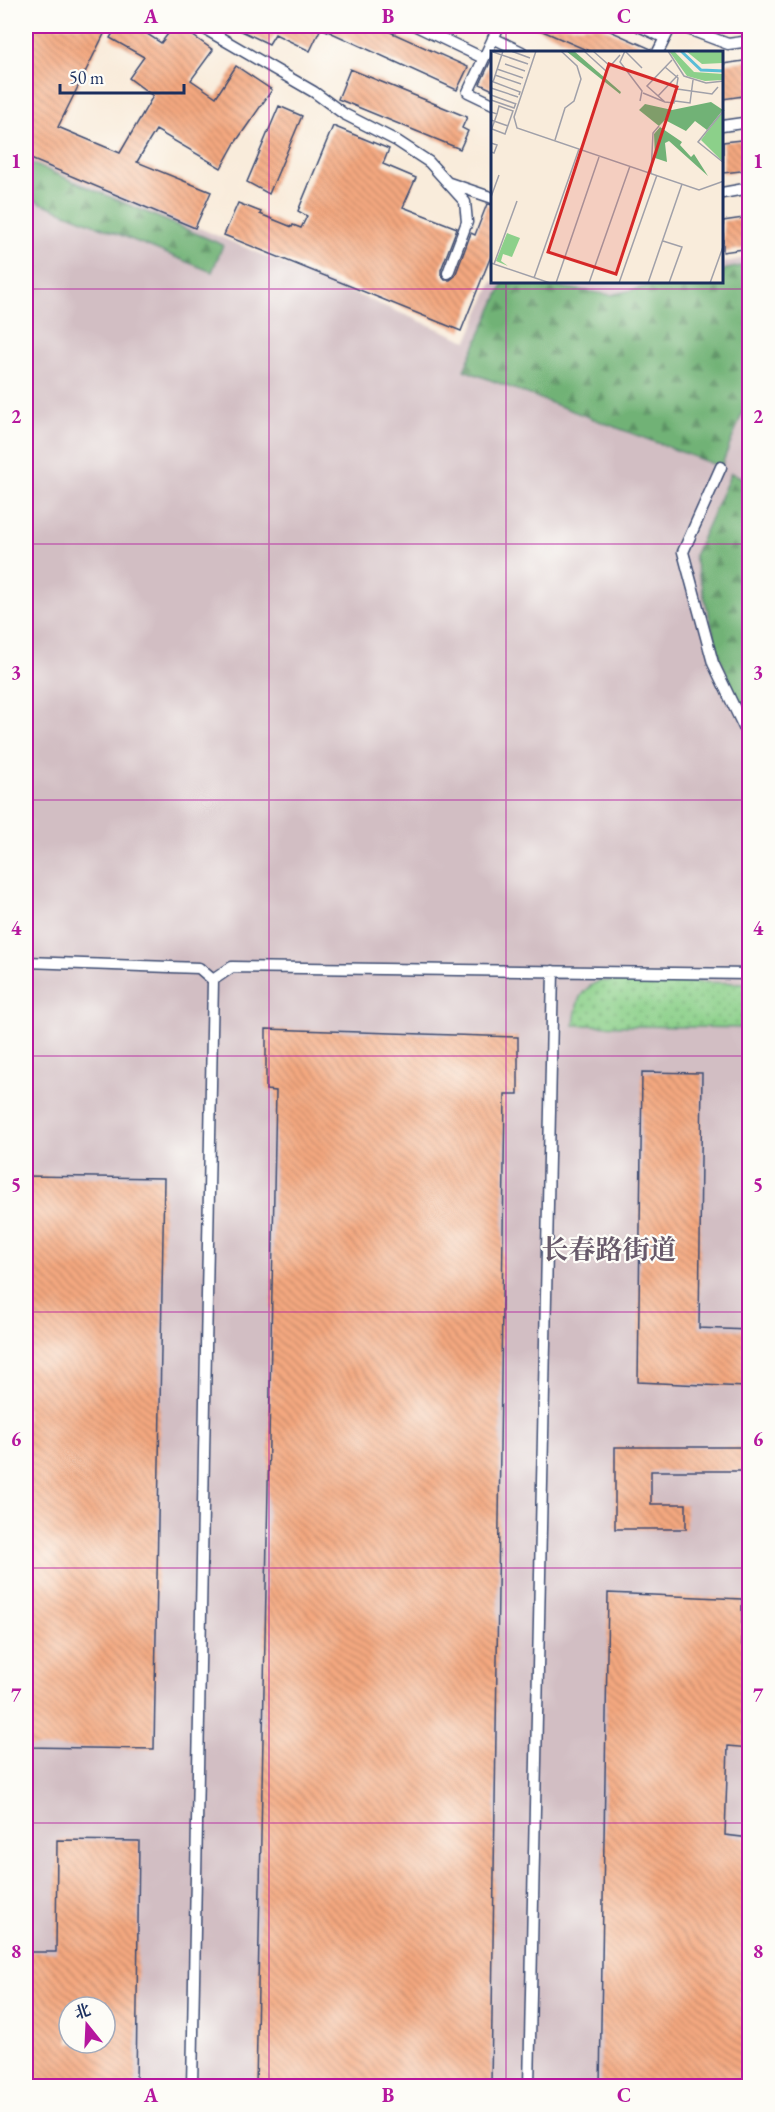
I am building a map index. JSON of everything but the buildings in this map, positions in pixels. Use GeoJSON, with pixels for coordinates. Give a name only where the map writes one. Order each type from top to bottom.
{"type":"FeatureCollection","features":[{"type":"Feature","properties":{"kind":"lane"},"geometry":{"type":"LineString","coordinates":[[200,26],[314,92],[344,114],[397,141],[429,162],[465,202],[467,222],[448,273]]}},
{"type":"Feature","properties":{"kind":"lane"},"geometry":{"type":"LineString","coordinates":[[416,26],[483,58]]}},
{"type":"Feature","properties":{"kind":"lane"},"geometry":{"type":"LineString","coordinates":[[491,103],[468,92],[499,26]]}},
{"type":"Feature","properties":{"kind":"lane"},"geometry":{"type":"LineString","coordinates":[[639,26],[665,38]]}},
{"type":"Feature","properties":{"kind":"lane"},"geometry":{"type":"LineString","coordinates":[[658,51],[671,26]]}},
{"type":"Feature","properties":{"kind":"lane"},"geometry":{"type":"LineString","coordinates":[[680,26],[728,44],[750,41]]}},
{"type":"Feature","properties":{"kind":"lane"},"geometry":{"type":"LineString","coordinates":[[493,38],[520,51]]}},
{"type":"Feature","properties":{"kind":"lane"},"geometry":{"type":"LineString","coordinates":[[724,126],[750,122]]}},
{"type":"Feature","properties":{"kind":"lane"},"geometry":{"type":"LineString","coordinates":[[449,183],[491,197]]}},
{"type":"Feature","properties":{"kind":"lane"},"geometry":{"type":"LineString","coordinates":[[724,193],[750,188]]}},
{"type":"Feature","properties":{"kind":"lane"},"geometry":{"type":"LineString","coordinates":[[722,467],[683,552],[713,663],[750,740]]}},
{"type":"Feature","properties":{"kind":"lane"},"geometry":{"type":"LineString","coordinates":[[26,962],[199,968],[213,980]]}},
{"type":"Feature","properties":{"kind":"lane"},"geometry":{"type":"LineString","coordinates":[[213,980],[232,967],[750,974]]}},
{"type":"Feature","properties":{"kind":"lane"},"geometry":{"type":"LineString","coordinates":[[529,2086],[553,971]]}},
{"type":"Feature","properties":{"kind":"lane"},"geometry":{"type":"LineString","coordinates":[[192,2086],[213,980]]}},
{"type":"Feature","properties":{"kind":"shaded area"},"geometry":{"type":"Polygon","coordinates":[[[26,155],[467,341],[491,284],[724,284],[724,263],[749,257],[749,2086],[26,2086],[26,155]]]}},
{"type":"Feature","properties":{"kind":"green space"},"geometry":{"type":"Polygon","coordinates":[[[26,161],[223,245],[212,272],[26,197],[26,161]]]}},
{"type":"Feature","properties":{"kind":"green space"},"geometry":{"type":"Polygon","coordinates":[[[749,264],[749,396],[721,467],[464,370],[503,284],[541,284],[611,295],[658,284],[724,284],[724,270],[749,264]]]}},
{"type":"Feature","properties":{"kind":"green space"},"geometry":{"type":"Polygon","coordinates":[[[731,473],[749,480],[749,726],[719,655],[694,556],[731,473]]]}},
{"type":"Feature","properties":{"kind":"green space"},"geometry":{"type":"Polygon","coordinates":[[[599,981],[749,983],[749,1028],[574,1025],[579,999],[586,989],[599,981]]]}},
{"type":"Feature","properties":{"kind":"district","name":"长春路街道"},"geometry":{"type":"Point","coordinates":[609,1249]}}]}
